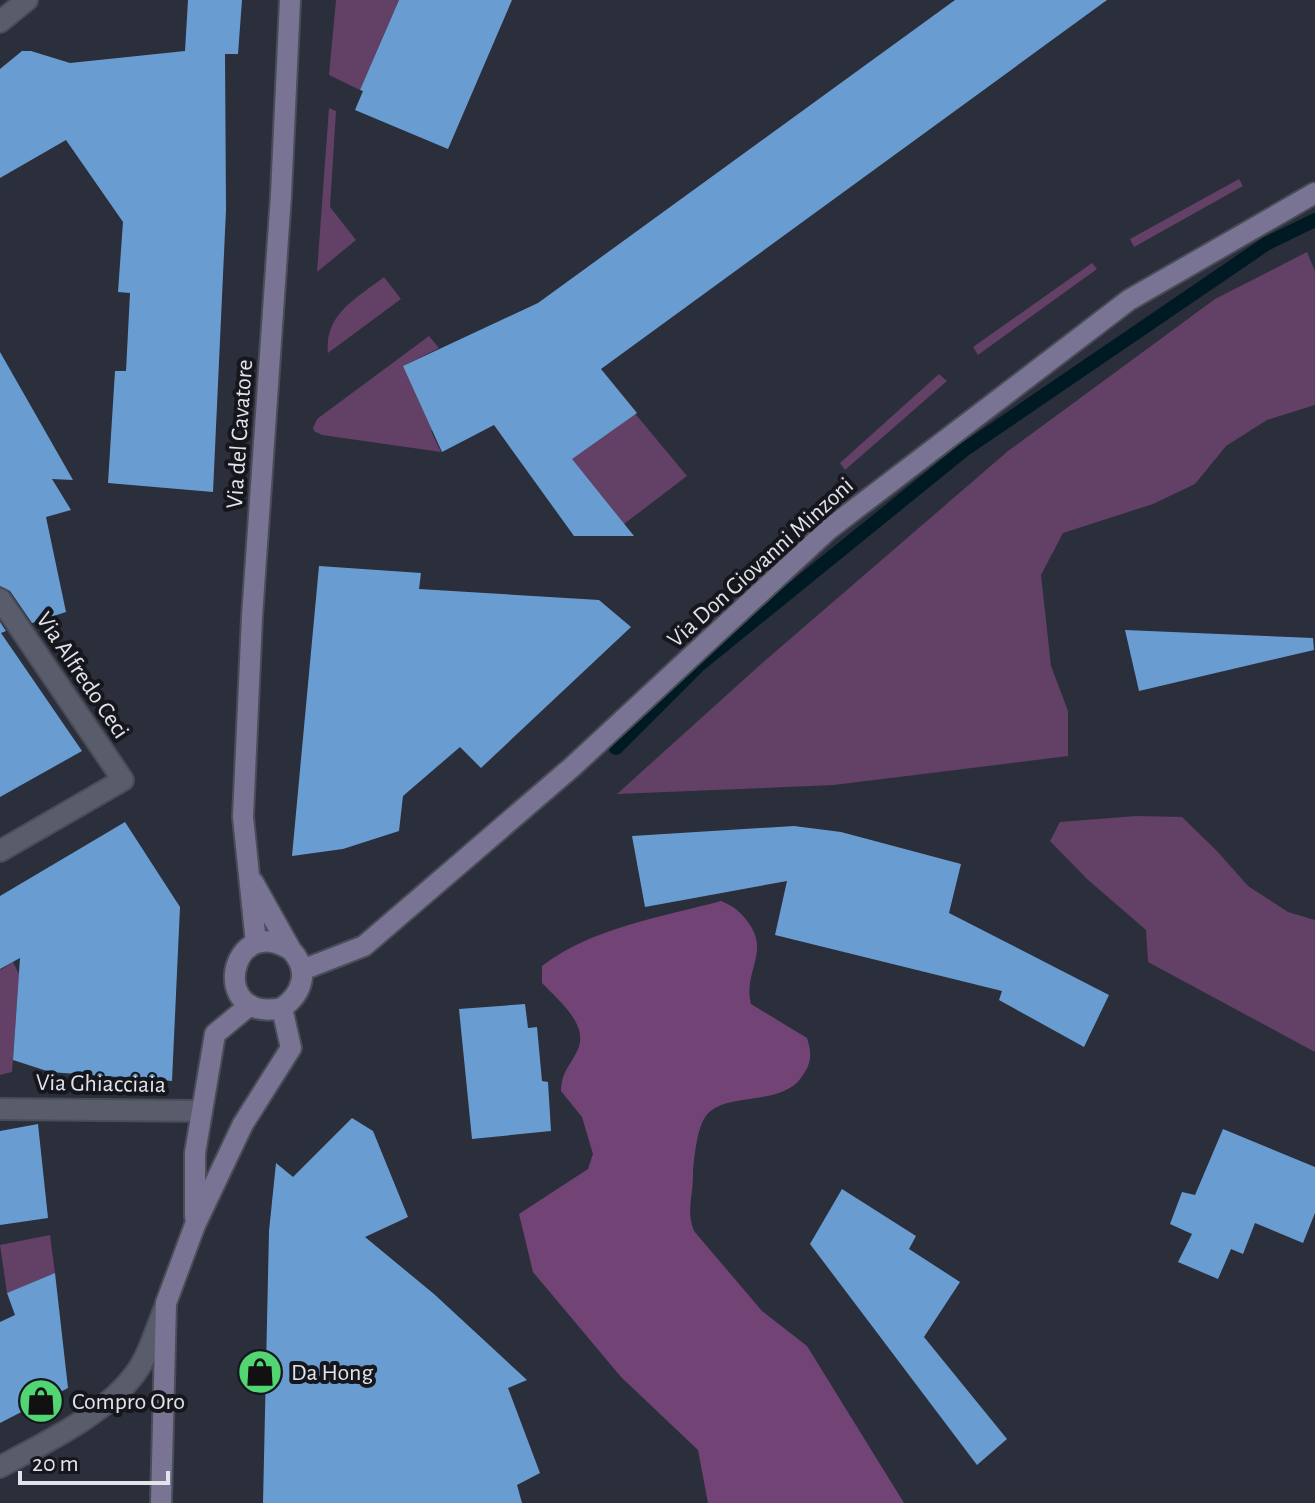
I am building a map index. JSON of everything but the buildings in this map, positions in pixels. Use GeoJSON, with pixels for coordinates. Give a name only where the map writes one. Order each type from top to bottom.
{"type":"FeatureCollection","features":[{"type":"Feature","properties":{"kind":"main road","name":"Via del Cavatore"},"geometry":{"type":"LineString","coordinates":[[256,943],[243,817],[252,617],[281,195],[290,0]]}},
{"type":"Feature","properties":{"kind":"main road","name":"Via Don Giovanni Minzoni"},"geometry":{"type":"LineString","coordinates":[[302,970],[364,946],[571,768],[842,519],[1129,300],[1315,193]]}},
{"type":"Feature","properties":{"kind":"main road","name":"Via del Cavatore"},"geometry":{"type":"LineString","coordinates":[[247,871],[299,959],[302,970]]}},
{"type":"Feature","properties":{"kind":"main road"},"geometry":{"type":"LineString","coordinates":[[291,950],[281,943],[270,941],[256,943],[241,954],[234,971],[238,992],[259,1010],[282,1008],[299,992],[302,970]]}},
{"type":"Feature","properties":{"kind":"main road"},"geometry":{"type":"LineString","coordinates":[[195,1225],[195,1153],[215,1034],[250,1005]]}},
{"type":"Feature","properties":{"kind":"main road"},"geometry":{"type":"LineString","coordinates":[[161,1503],[166,1303],[195,1225],[243,1124],[291,1048],[282,1008]]}},
{"type":"Feature","properties":{"kind":"street"},"geometry":{"type":"LineString","coordinates":[[0,22],[27,0]]}},
{"type":"Feature","properties":{"kind":"street","name":"Via Alfredo Ceci"},"geometry":{"type":"LineString","coordinates":[[0,599],[123,780],[0,851]]}},
{"type":"Feature","properties":{"kind":"street","name":"Via Ghiacciaia"},"geometry":{"type":"LineString","coordinates":[[0,1109],[202,1111]]}},
{"type":"Feature","properties":{"kind":"street"},"geometry":{"type":"LineString","coordinates":[[0,1467],[76,1425],[131,1380],[144,1360],[166,1303]]}},
{"type":"Feature","properties":{"kind":"shaded area"},"geometry":{"type":"Polygon","coordinates":[[[336,0],[399,0],[360,90],[329,75],[336,0]]]}},
{"type":"Feature","properties":{"kind":"shaded area"},"geometry":{"type":"Polygon","coordinates":[[[329,108],[336,111],[330,207],[356,240],[317,272],[329,108]]]}},
{"type":"Feature","properties":{"kind":"shaded area"},"geometry":{"type":"Polygon","coordinates":[[[1239,179],[1243,186],[1134,247],[1130,239],[1239,179]]]}},
{"type":"Feature","properties":{"kind":"shaded area"},"geometry":{"type":"Polygon","coordinates":[[[1307,252],[1315,271],[1315,405],[1267,420],[1226,446],[1195,484],[1153,504],[1063,533],[1041,575],[1051,666],[1068,711],[1068,756],[834,785],[617,794],[760,665],[1008,451],[1215,299],[1307,252]]]}},
{"type":"Feature","properties":{"kind":"shaded area"},"geometry":{"type":"Polygon","coordinates":[[[1092,263],[1097,269],[978,355],[973,347],[1092,263]]]}},
{"type":"Feature","properties":{"kind":"shaded area"},"geometry":{"type":"Polygon","coordinates":[[[384,277],[401,299],[328,353],[328,339],[337,317],[353,300],[384,277]]]}},
{"type":"Feature","properties":{"kind":"shaded area"},"geometry":{"type":"Polygon","coordinates":[[[429,336],[439,348],[403,366],[441,426],[431,431],[441,452],[322,435],[314,431],[317,419],[429,336]]]}},
{"type":"Feature","properties":{"kind":"shaded area"},"geometry":{"type":"Polygon","coordinates":[[[939,374],[947,381],[845,470],[840,463],[939,374]]]}},
{"type":"Feature","properties":{"kind":"shaded area"},"geometry":{"type":"Polygon","coordinates":[[[613,387],[687,476],[624,524],[601,495],[505,438],[613,387]]]}},
{"type":"Feature","properties":{"kind":"shaded area"},"geometry":{"type":"Polygon","coordinates":[[[1136,816],[1182,817],[1248,886],[1288,912],[1315,920],[1315,1052],[1148,962],[1146,930],[1087,879],[1050,841],[1060,822],[1136,816]]]}},
{"type":"Feature","properties":{"kind":"shaded area"},"geometry":{"type":"Polygon","coordinates":[[[721,901],[741,913],[755,935],[757,954],[750,982],[751,1004],[807,1038],[810,1058],[805,1073],[791,1087],[764,1097],[721,1105],[710,1111],[703,1121],[697,1140],[690,1210],[694,1231],[762,1311],[807,1346],[904,1503],[708,1503],[698,1450],[621,1377],[533,1272],[519,1214],[588,1169],[593,1154],[582,1117],[561,1091],[565,1073],[578,1049],[579,1030],[563,1004],[542,983],[542,966],[582,942],[605,933],[721,901]]]}},
{"type":"Feature","properties":{"kind":"shaded area"},"geometry":{"type":"Polygon","coordinates":[[[13,962],[19,974],[12,1072],[0,1075],[0,970],[13,962]]]}},
{"type":"Feature","properties":{"kind":"shaded area"},"geometry":{"type":"Polygon","coordinates":[[[50,1235],[55,1273],[7,1293],[0,1245],[50,1235]]]}},
{"type":"Feature","properties":{"kind":"waterway"},"geometry":{"type":"LineString","coordinates":[[616,748],[699,665],[964,450],[1266,244],[1315,220]]}},
{"type":"Feature","properties":{"kind":"place","name":"Da Hong"},"geometry":{"type":"Point","coordinates":[260,1372]}},
{"type":"Feature","properties":{"kind":"place","name":"Compro Oro"},"geometry":{"type":"Point","coordinates":[41,1401]}}]}
